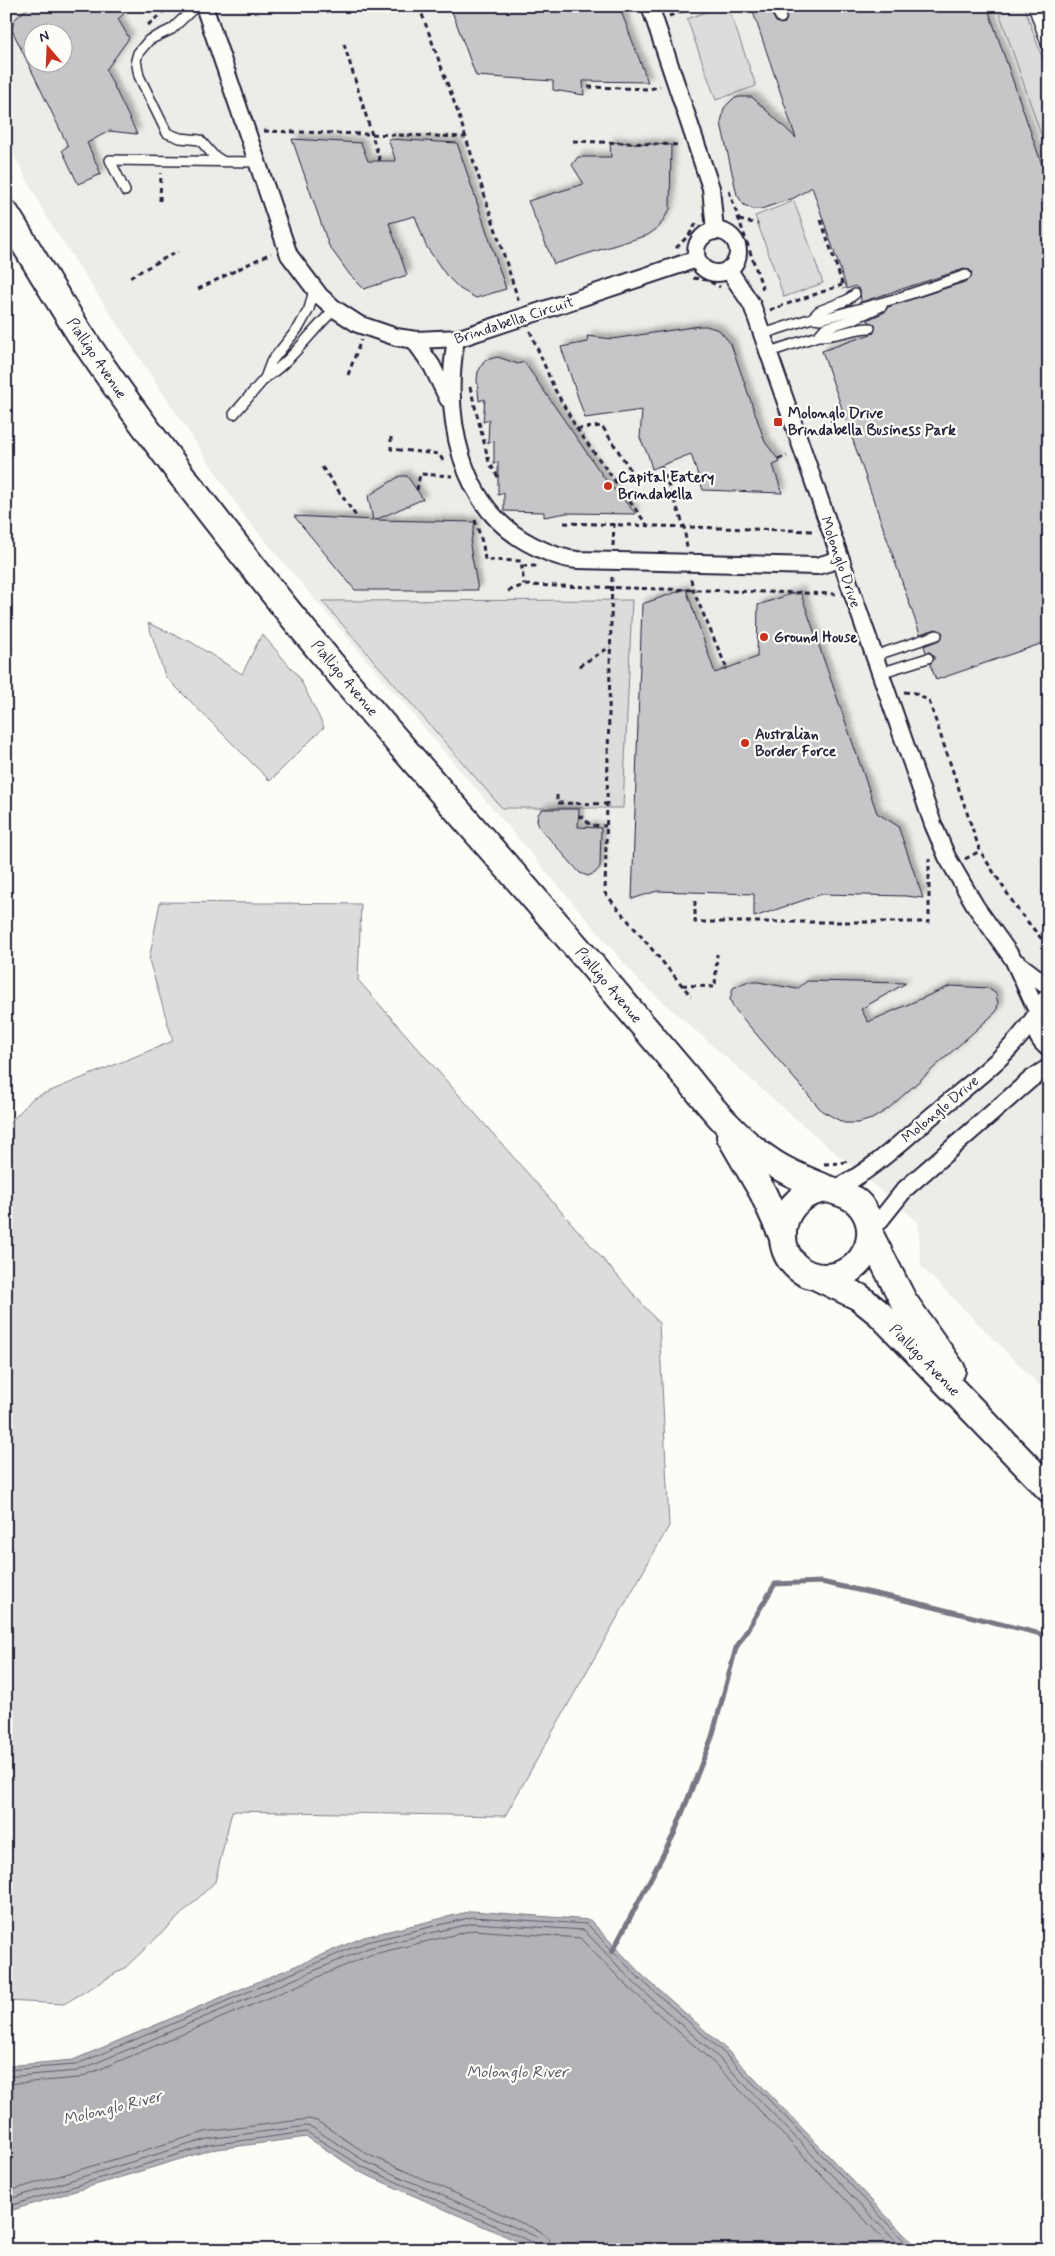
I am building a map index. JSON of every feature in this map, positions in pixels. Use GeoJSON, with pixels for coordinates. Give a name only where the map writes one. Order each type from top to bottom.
{"type":"FeatureCollection","features":[{"type":"Feature","properties":{"kind":"main road","name":"Pialligo Avenue"},"geometry":{"type":"LineString","coordinates":[[6,214],[80,334],[133,410],[270,589],[356,693],[584,954],[718,1115],[769,1160],[830,1189]]}},
{"type":"Feature","properties":{"kind":"main road","name":"Pialligo Avenue"},"geometry":{"type":"LineString","coordinates":[[718,1115],[763,1193],[782,1235]]}},
{"type":"Feature","properties":{"kind":"main road"},"geometry":{"type":"LineString","coordinates":[[830,1189],[850,1196],[862,1208],[869,1224],[870,1234],[863,1258],[852,1269],[829,1277],[805,1272],[791,1260],[786,1253],[782,1235],[785,1217],[795,1202],[810,1192],[830,1189]]}},
{"type":"Feature","properties":{"kind":"main road","name":"Pialligo Avenue"},"geometry":{"type":"LineString","coordinates":[[870,1234],[903,1300],[953,1371],[1023,1461]]}},
{"type":"Feature","properties":{"kind":"main road","name":"Pialligo Avenue"},"geometry":{"type":"LineString","coordinates":[[814,1275],[850,1292],[880,1314],[1049,1489]]}},
{"type":"Feature","properties":{"kind":"street","name":"Brindabella Circuit"},"geometry":{"type":"LineString","coordinates":[[204,6],[289,255],[314,290],[335,309],[367,328],[396,337],[414,340],[456,339],[697,259]]}},
{"type":"Feature","properties":{"kind":"street"},"geometry":{"type":"LineString","coordinates":[[650,6],[711,188],[715,231]]}},
{"type":"Feature","properties":{"kind":"street"},"geometry":{"type":"LineString","coordinates":[[715,231],[729,235],[737,248],[737,256],[728,269],[723,272],[712,272],[702,266],[697,259],[697,246],[700,239],[715,231]]}},
{"type":"Feature","properties":{"kind":"street","name":"Molonglo Drive"},"geometry":{"type":"LineString","coordinates":[[728,269],[752,305],[763,334],[932,824],[947,857],[983,918],[1013,959],[1036,1014],[1025,1031],[1005,1054],[868,1160],[859,1176],[830,1189]]}},
{"type":"Feature","properties":{"kind":"street"},"geometry":{"type":"LineString","coordinates":[[456,339],[451,382],[452,410],[472,486],[485,507],[501,524],[521,539],[560,556],[578,560],[817,566],[841,559]]}},
{"type":"Feature","properties":{"kind":"street"},"geometry":{"type":"LineString","coordinates":[[414,340],[432,366],[452,410]]}},
{"type":"Feature","properties":{"kind":"street","name":"Molonglo Drive"},"geometry":{"type":"LineString","coordinates":[[1013,959],[1049,988]]}},
{"type":"Feature","properties":{"kind":"street"},"geometry":{"type":"LineString","coordinates":[[1049,996],[1036,1014],[1034,1026],[1037,1036],[1049,1049]]}},
{"type":"Feature","properties":{"kind":"street"},"geometry":{"type":"LineString","coordinates":[[870,1234],[905,1189],[1030,1079],[1049,1067]]}},
{"type":"Feature","properties":{"kind":"lane"},"geometry":{"type":"LineString","coordinates":[[196,6],[172,29],[152,38],[146,43],[137,55],[136,67],[167,133],[180,138],[200,140],[213,155],[224,162]]}},
{"type":"Feature","properties":{"kind":"lane"},"geometry":{"type":"LineString","coordinates":[[1033,6],[1049,52]]}},
{"type":"Feature","properties":{"kind":"lane"},"geometry":{"type":"LineString","coordinates":[[125,191],[110,160],[256,162]]}},
{"type":"Feature","properties":{"kind":"lane"},"geometry":{"type":"LineString","coordinates":[[763,334],[812,318],[821,319],[898,298],[966,275]]}},
{"type":"Feature","properties":{"kind":"lane"},"geometry":{"type":"LineString","coordinates":[[234,414],[264,378],[271,362],[303,321],[314,290]]}},
{"type":"Feature","properties":{"kind":"lane"},"geometry":{"type":"LineString","coordinates":[[812,318],[819,311],[851,297]]}},
{"type":"Feature","properties":{"kind":"lane"},"geometry":{"type":"LineString","coordinates":[[818,336],[824,328],[854,319],[898,298]]}},
{"type":"Feature","properties":{"kind":"lane"},"geometry":{"type":"LineString","coordinates":[[264,378],[279,369],[315,328],[335,309]]}},
{"type":"Feature","properties":{"kind":"lane"},"geometry":{"type":"LineString","coordinates":[[769,352],[818,336],[828,337],[856,328],[870,328]]}},
{"type":"Feature","properties":{"kind":"lane"},"geometry":{"type":"LineString","coordinates":[[874,656],[937,636]]}},
{"type":"Feature","properties":{"kind":"lane"},"geometry":{"type":"LineString","coordinates":[[880,673],[928,658]]}},
{"type":"Feature","properties":{"kind":"path"},"geometry":{"type":"LineString","coordinates":[[420,6],[466,137],[524,318],[554,388],[577,429],[647,525]]}},
{"type":"Feature","properties":{"kind":"path"},"geometry":{"type":"LineString","coordinates":[[668,16],[697,6]]}},
{"type":"Feature","properties":{"kind":"path"},"geometry":{"type":"LineString","coordinates":[[344,44],[380,161]]}},
{"type":"Feature","properties":{"kind":"path"},"geometry":{"type":"LineString","coordinates":[[588,88],[650,89],[666,84]]}},
{"type":"Feature","properties":{"kind":"path"},"geometry":{"type":"LineString","coordinates":[[260,131],[466,137]]}},
{"type":"Feature","properties":{"kind":"path"},"geometry":{"type":"LineString","coordinates":[[573,140],[686,145]]}},
{"type":"Feature","properties":{"kind":"path"},"geometry":{"type":"LineString","coordinates":[[672,250],[690,235],[697,222],[698,215]]}},
{"type":"Feature","properties":{"kind":"path"},"geometry":{"type":"LineString","coordinates":[[739,220],[758,224]]}},
{"type":"Feature","properties":{"kind":"path"},"geometry":{"type":"LineString","coordinates":[[821,220],[842,285],[851,297]]}},
{"type":"Feature","properties":{"kind":"path"},"geometry":{"type":"LineString","coordinates":[[198,290],[276,250]]}},
{"type":"Feature","properties":{"kind":"path"},"geometry":{"type":"LineString","coordinates":[[130,277],[178,251]]}},
{"type":"Feature","properties":{"kind":"path"},"geometry":{"type":"LineString","coordinates":[[690,278],[707,280],[726,291]]}},
{"type":"Feature","properties":{"kind":"path"},"geometry":{"type":"LineString","coordinates":[[770,310],[842,285]]}},
{"type":"Feature","properties":{"kind":"path"},"geometry":{"type":"LineString","coordinates":[[354,335],[369,342]]}},
{"type":"Feature","properties":{"kind":"path"},"geometry":{"type":"LineString","coordinates":[[348,375],[361,339]]}},
{"type":"Feature","properties":{"kind":"path"},"geometry":{"type":"LineString","coordinates":[[468,378],[489,462],[498,477]]}},
{"type":"Feature","properties":{"kind":"path"},"geometry":{"type":"LineString","coordinates":[[577,429],[602,426],[637,480]]}},
{"type":"Feature","properties":{"kind":"path"},"geometry":{"type":"LineString","coordinates":[[391,437],[391,449],[444,453]]}},
{"type":"Feature","properties":{"kind":"path"},"geometry":{"type":"LineString","coordinates":[[439,454],[456,483]]}},
{"type":"Feature","properties":{"kind":"path"},"geometry":{"type":"LineString","coordinates":[[778,459],[790,455]]}},
{"type":"Feature","properties":{"kind":"path"},"geometry":{"type":"LineString","coordinates":[[322,466],[358,519]]}},
{"type":"Feature","properties":{"kind":"path"},"geometry":{"type":"LineString","coordinates":[[661,466],[684,526]]}},
{"type":"Feature","properties":{"kind":"path"},"geometry":{"type":"LineString","coordinates":[[613,480],[667,480]]}},
{"type":"Feature","properties":{"kind":"path"},"geometry":{"type":"LineString","coordinates":[[472,511],[483,545],[485,560],[521,561],[524,585]]}},
{"type":"Feature","properties":{"kind":"path"},"geometry":{"type":"LineString","coordinates":[[564,523],[816,531]]}},
{"type":"Feature","properties":{"kind":"path"},"geometry":{"type":"LineString","coordinates":[[614,524],[604,892],[691,996]]}},
{"type":"Feature","properties":{"kind":"path"},"geometry":{"type":"LineString","coordinates":[[508,591],[524,585],[839,594]]}},
{"type":"Feature","properties":{"kind":"path"},"geometry":{"type":"LineString","coordinates":[[693,590],[727,668]]}},
{"type":"Feature","properties":{"kind":"path"},"geometry":{"type":"LineString","coordinates":[[579,666],[611,647]]}},
{"type":"Feature","properties":{"kind":"path"},"geometry":{"type":"LineString","coordinates":[[901,692],[915,693],[929,701],[980,852],[1018,910],[1049,948]]}},
{"type":"Feature","properties":{"kind":"path"},"geometry":{"type":"LineString","coordinates":[[557,795],[557,803],[607,804]]}},
{"type":"Feature","properties":{"kind":"path"},"geometry":{"type":"LineString","coordinates":[[579,816],[583,817],[590,825],[606,826]]}},
{"type":"Feature","properties":{"kind":"path"},"geometry":{"type":"LineString","coordinates":[[696,901],[695,922],[929,922],[929,856]]}},
{"type":"Feature","properties":{"kind":"path"},"geometry":{"type":"LineString","coordinates":[[682,985],[715,987],[717,954]]}},
{"type":"Feature","properties":{"kind":"path"},"geometry":{"type":"LineString","coordinates":[[820,1164],[841,1164],[868,1160]]}},
{"type":"Feature","properties":{"kind":"shaded area"},"geometry":{"type":"Polygon","coordinates":[[[6,6],[1049,6],[1049,1395],[921,1266],[918,1222],[820,1140],[640,982],[245,517],[47,218],[6,139],[6,6]]]}},
{"type":"Feature","properties":{"kind":"shaded area"},"geometry":{"type":"Polygon","coordinates":[[[721,6],[728,6],[756,86],[716,100],[687,19],[721,6]]]}},
{"type":"Feature","properties":{"kind":"shaded area"},"geometry":{"type":"Polygon","coordinates":[[[997,6],[1024,6],[1049,77],[1049,158],[997,6]]]}},
{"type":"Feature","properties":{"kind":"shaded area"},"geometry":{"type":"Polygon","coordinates":[[[794,201],[823,283],[784,297],[755,216],[794,201]]]}},
{"type":"Feature","properties":{"kind":"shaded area"},"geometry":{"type":"Polygon","coordinates":[[[632,600],[623,808],[502,808],[322,601],[632,600]]]}},
{"type":"Feature","properties":{"kind":"shaded area"},"geometry":{"type":"Polygon","coordinates":[[[148,623],[191,642],[242,674],[262,634],[299,677],[324,727],[270,781],[165,676],[148,623]]]}},
{"type":"Feature","properties":{"kind":"shaded area"},"geometry":{"type":"Polygon","coordinates":[[[160,902],[361,904],[358,980],[659,1323],[669,1526],[505,1816],[232,1811],[215,1882],[126,1967],[64,2004],[6,2001],[6,1127],[33,1098],[173,1041],[149,960],[160,902]]]}},
{"type":"Feature","properties":{"kind":"water","name":"Molonglo River"},"geometry":{"type":"Polygon","coordinates":[[[472,1911],[590,1920],[641,1974],[727,2050],[919,2250],[537,2250],[360,2172],[307,2137],[210,2150],[6,2212],[6,2066],[73,2060],[364,1937],[472,1911]]]}},
{"type":"Feature","properties":{"kind":"building"},"geometry":{"type":"Polygon","coordinates":[[[30,6],[132,6],[118,19],[129,38],[106,70],[137,134],[109,131],[87,143],[101,174],[78,184],[62,150],[68,146],[32,72],[72,72],[72,22],[22,22],[22,51],[12,30],[14,20],[30,6]]]}},
{"type":"Feature","properties":{"kind":"building"},"geometry":{"type":"Polygon","coordinates":[[[450,6],[619,6],[648,82],[583,81],[584,95],[553,90],[553,81],[476,76],[450,6]]]}},
{"type":"Feature","properties":{"kind":"building"},"geometry":{"type":"Polygon","coordinates":[[[751,6],[771,6],[771,13],[776,22],[781,24],[785,23],[787,18],[781,6],[987,6],[1049,185],[1049,641],[936,680],[930,664],[934,660],[934,656],[930,652],[926,652],[924,646],[941,639],[943,633],[936,629],[920,634],[822,351],[874,333],[875,325],[867,320],[885,312],[888,307],[968,281],[972,273],[970,270],[964,269],[861,302],[860,290],[855,286],[847,289],[812,187],[794,198],[761,209],[753,209],[744,205],[737,195],[721,123],[724,108],[733,99],[752,97],[796,138],[751,6]]]}},
{"type":"Feature","properties":{"kind":"building"},"geometry":{"type":"Polygon","coordinates":[[[292,139],[361,143],[368,161],[396,161],[388,139],[457,143],[506,289],[476,298],[460,289],[446,275],[426,246],[415,216],[389,223],[407,275],[364,289],[350,275],[329,246],[292,139]]]}},
{"type":"Feature","properties":{"kind":"building"},"geometry":{"type":"Polygon","coordinates":[[[610,142],[671,145],[670,209],[659,227],[648,235],[554,264],[528,201],[584,184],[572,165],[578,157],[611,157],[610,142]]]}},
{"type":"Feature","properties":{"kind":"building"},"geometry":{"type":"Polygon","coordinates":[[[700,326],[719,330],[731,344],[765,442],[780,462],[773,465],[782,493],[703,490],[691,454],[652,469],[640,438],[642,410],[585,418],[561,347],[588,342],[587,336],[612,339],[700,326]]]}},
{"type":"Feature","properties":{"kind":"building"},"geometry":{"type":"Polygon","coordinates":[[[498,357],[518,364],[524,362],[605,479],[636,514],[566,513],[544,517],[544,512],[504,511],[504,493],[498,495],[498,462],[494,464],[494,441],[488,443],[489,420],[483,422],[485,399],[479,401],[477,380],[478,372],[485,360],[498,357]]]}},
{"type":"Feature","properties":{"kind":"building"},"geometry":{"type":"Polygon","coordinates":[[[400,476],[407,476],[423,499],[375,520],[475,522],[470,546],[478,590],[355,590],[294,516],[373,520],[368,496],[400,476]]]}},
{"type":"Feature","properties":{"kind":"building","name":"Australian Border Force"},"geometry":{"type":"Polygon","coordinates":[[[686,589],[715,673],[757,657],[758,605],[800,591],[877,813],[898,826],[923,898],[822,894],[754,917],[754,894],[657,891],[632,899],[642,604],[686,589]]]}},
{"type":"Feature","properties":{"kind":"building"},"geometry":{"type":"Polygon","coordinates":[[[543,809],[579,809],[578,827],[601,828],[600,867],[595,873],[588,876],[580,873],[539,827],[537,821],[538,814],[543,809]]]}},
{"type":"Feature","properties":{"kind":"building"},"geometry":{"type":"Polygon","coordinates":[[[807,981],[906,983],[861,1009],[868,1022],[950,986],[988,988],[996,994],[998,1004],[996,1012],[888,1109],[872,1119],[858,1123],[844,1123],[822,1111],[733,1007],[730,999],[733,988],[746,982],[758,982],[797,989],[807,981]]]}},
{"type":"Feature","properties":{"kind":"waterway"},"geometry":{"type":"LineString","coordinates":[[612,1952],[674,1834],[712,1737],[736,1648],[775,1584],[821,1582],[913,1602],[1049,1636]]}},
{"type":"Feature","properties":{"kind":"place","name":"Molonglo Drive Brindabella Business Park"},"geometry":{"type":"Point","coordinates":[778,422]}},
{"type":"Feature","properties":{"kind":"place","name":"Capital Eatery Brindabella"},"geometry":{"type":"Point","coordinates":[608,486]}},
{"type":"Feature","properties":{"kind":"place","name":"Ground House"},"geometry":{"type":"Point","coordinates":[764,637]}},
{"type":"Feature","properties":{"kind":"place","name":"Australian Border Force"},"geometry":{"type":"Point","coordinates":[745,743]}}]}
